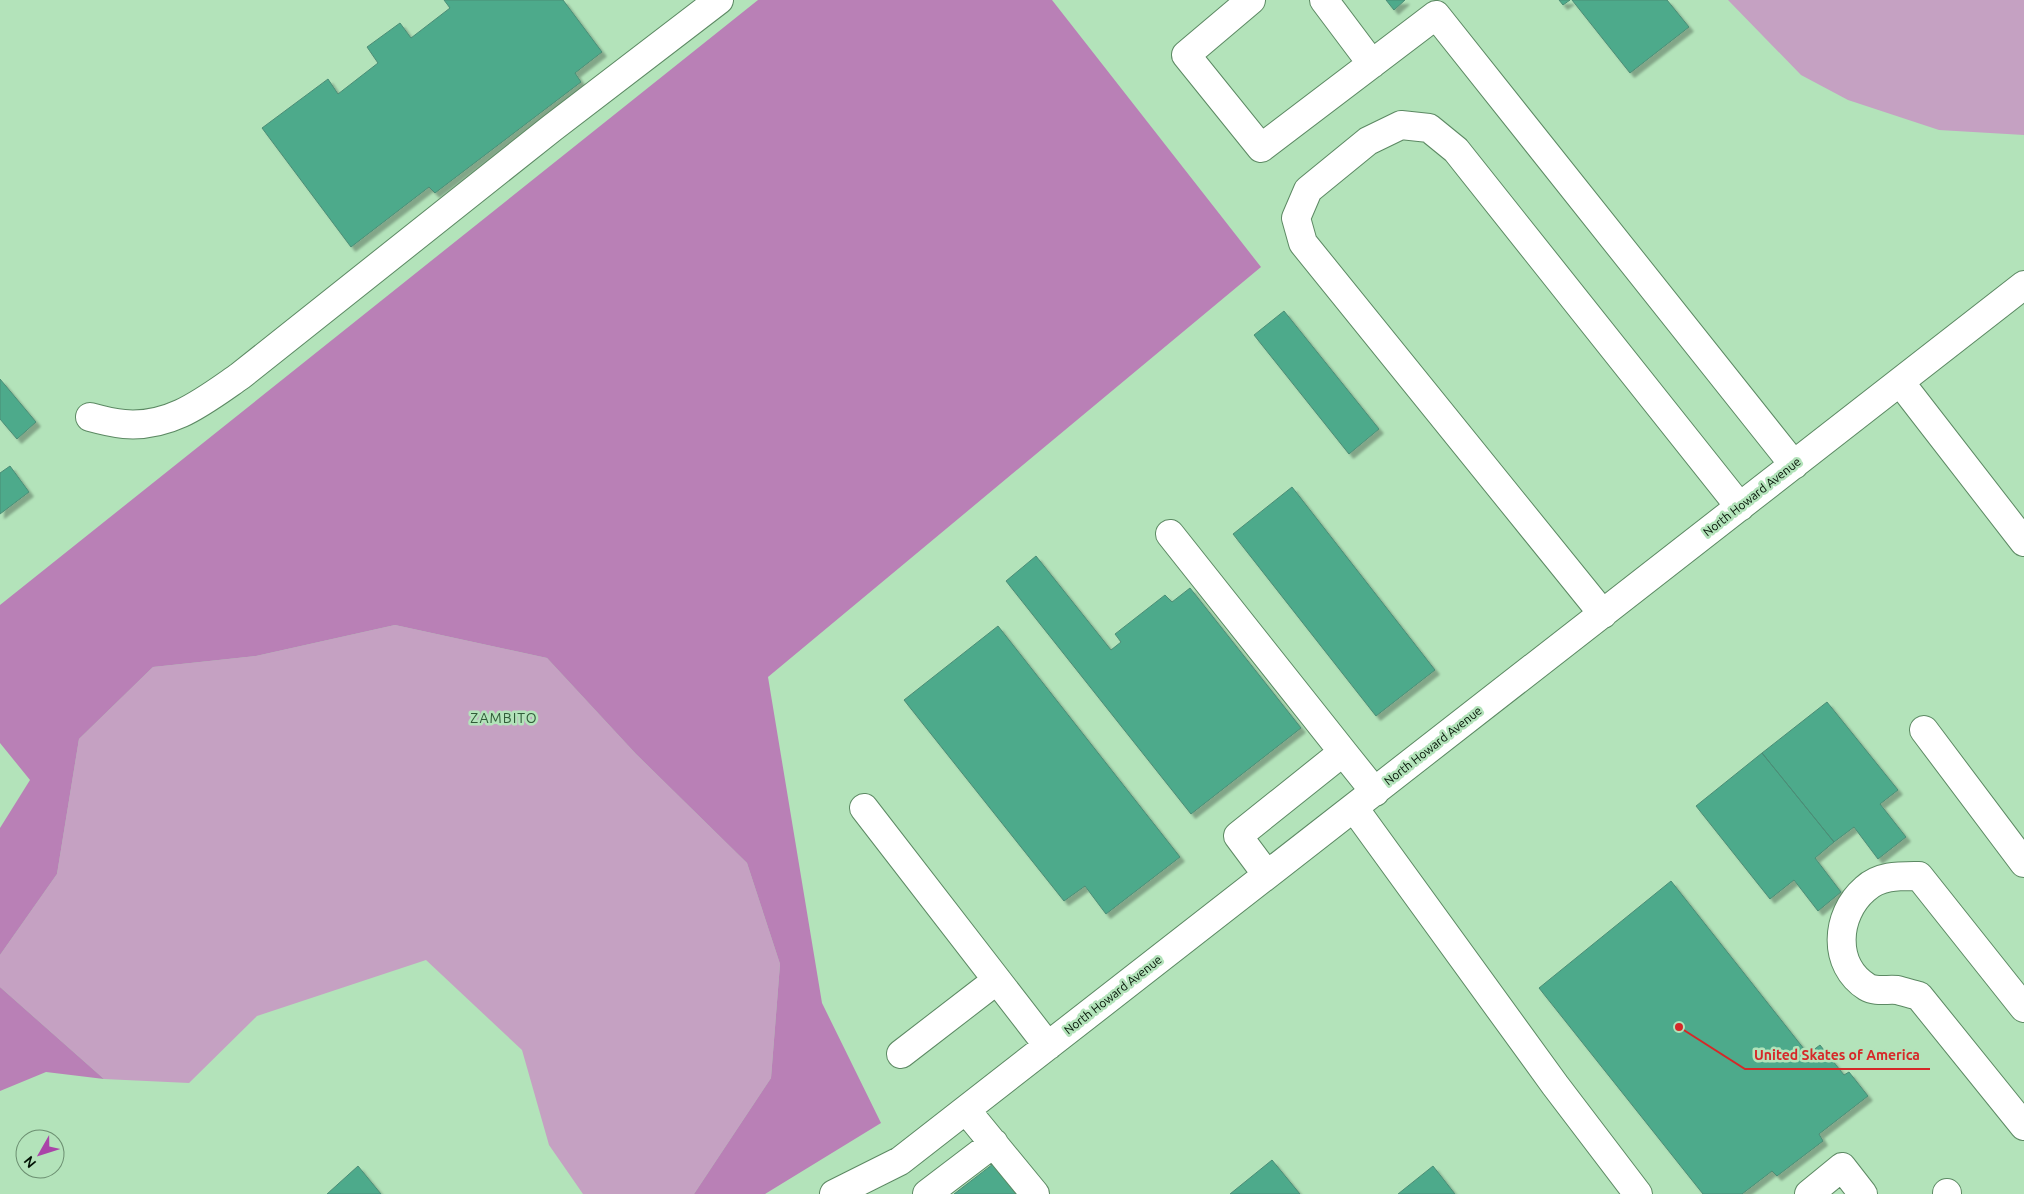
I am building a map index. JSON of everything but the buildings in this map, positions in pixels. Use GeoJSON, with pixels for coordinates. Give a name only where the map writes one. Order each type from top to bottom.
{"type":"FeatureCollection","features":[{"type":"Feature","properties":{"kind":"street"},"geometry":{"type":"LineString","coordinates":[[90,417],[125,425],[155,422],[188,413],[240,376],[552,128],[719,0]]}},
{"type":"Feature","properties":{"kind":"street"},"geometry":{"type":"LineString","coordinates":[[1251,0],[1186,55],[1261,148],[1436,15],[1794,465]]}},
{"type":"Feature","properties":{"kind":"street"},"geometry":{"type":"LineString","coordinates":[[1324,0],[1372,64]]}},
{"type":"Feature","properties":{"kind":"street"},"geometry":{"type":"LineString","coordinates":[[1603,614],[1302,243],[1296,218],[1308,190],[1368,141],[1401,125],[1429,128],[1456,150],[1740,507]]}},
{"type":"Feature","properties":{"kind":"street","name":"North Howard Avenue"},"geometry":{"type":"LineString","coordinates":[[834,1194],[900,1161],[2024,285]]}},
{"type":"Feature","properties":{"kind":"street"},"geometry":{"type":"LineString","coordinates":[[1900,382],[2024,542]]}},
{"type":"Feature","properties":{"kind":"street"},"geometry":{"type":"LineString","coordinates":[[1170,534],[1375,792]]}},
{"type":"Feature","properties":{"kind":"street"},"geometry":{"type":"LineString","coordinates":[[1924,730],[2024,863]]}},
{"type":"Feature","properties":{"kind":"street"},"geometry":{"type":"LineString","coordinates":[[1267,875],[1238,836],[1343,752]]}},
{"type":"Feature","properties":{"kind":"street"},"geometry":{"type":"LineString","coordinates":[[864,808],[1048,1046]]}},
{"type":"Feature","properties":{"kind":"street"},"geometry":{"type":"LineString","coordinates":[[1354,808],[1555,1086],[1638,1194]]}},
{"type":"Feature","properties":{"kind":"street"},"geometry":{"type":"LineString","coordinates":[[2024,1008],[1919,876],[1890,876],[1866,888],[1852,903],[1841,929],[1842,954],[1854,977],[1869,988],[1897,990],[1919,996],[2024,1126]]}},
{"type":"Feature","properties":{"kind":"street"},"geometry":{"type":"LineString","coordinates":[[901,1054],[997,980]]}},
{"type":"Feature","properties":{"kind":"street"},"geometry":{"type":"LineString","coordinates":[[966,1110],[1035,1194]]}},
{"type":"Feature","properties":{"kind":"street"},"geometry":{"type":"LineString","coordinates":[[927,1194],[994,1143]]}},
{"type":"Feature","properties":{"kind":"street"},"geometry":{"type":"LineString","coordinates":[[1809,1194],[1842,1167],[1863,1194]]}},
{"type":"Feature","properties":{"kind":"shaded area"},"geometry":{"type":"Polygon","coordinates":[[[758,0],[1052,0],[1261,267],[768,677],[822,1003],[881,1123],[765,1194],[694,1194],[771,1078],[780,964],[747,863],[636,754],[547,658],[395,625],[256,656],[153,667],[79,739],[57,874],[0,955],[0,828],[30,780],[0,743],[0,605],[758,0]]]}},
{"type":"Feature","properties":{"kind":"shaded area"},"geometry":{"type":"Polygon","coordinates":[[[1728,0],[2024,0],[2024,135],[1939,130],[1848,100],[1801,75],[1728,0]]]}},
{"type":"Feature","properties":{"kind":"shaded area"},"geometry":{"type":"Polygon","coordinates":[[[395,625],[547,658],[636,754],[747,863],[780,964],[771,1078],[694,1194],[583,1194],[549,1145],[522,1050],[426,960],[257,1016],[189,1083],[104,1079],[0,987],[0,955],[57,874],[79,739],[153,667],[256,656],[395,625]]]}},
{"type":"Feature","properties":{"kind":"shaded area"},"geometry":{"type":"Polygon","coordinates":[[[0,987],[104,1079],[46,1072],[0,1091],[0,987]]]}},
{"type":"Feature","properties":{"kind":"place","name":"United Skates of America"},"geometry":{"type":"Point","coordinates":[1679,1027]}},
{"type":"Feature","properties":{"kind":"district","name":"ZAMBITO"},"geometry":{"type":"Point","coordinates":[504,718]}}]}
